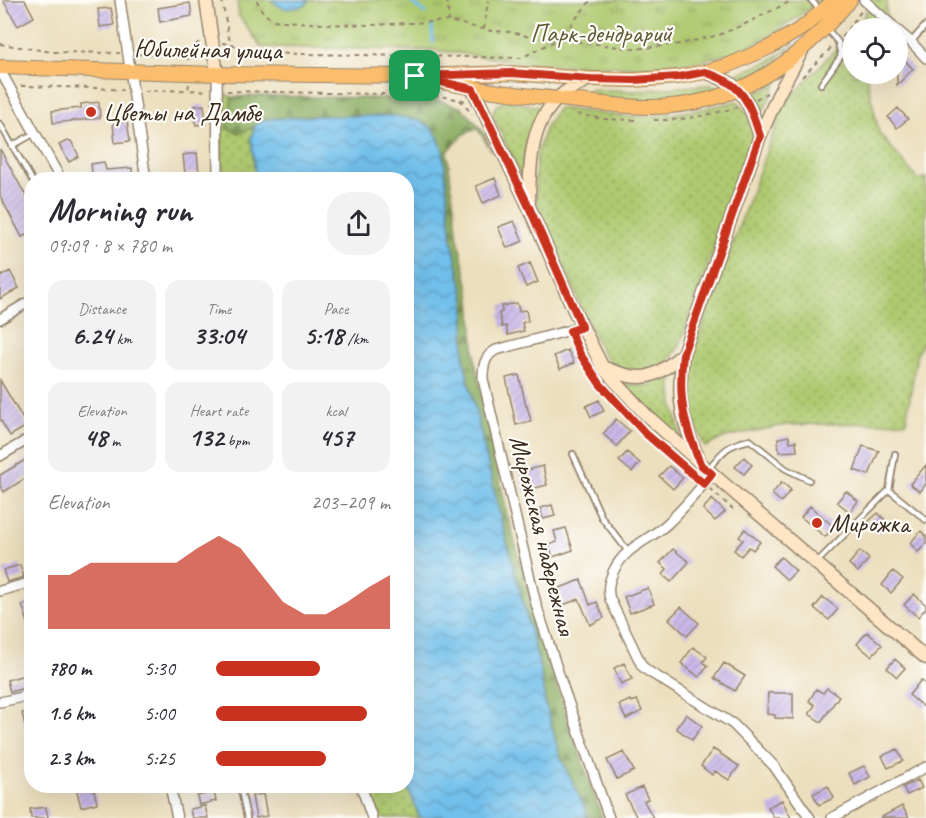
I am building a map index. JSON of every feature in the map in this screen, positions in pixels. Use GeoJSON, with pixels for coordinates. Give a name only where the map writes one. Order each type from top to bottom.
{"type":"FeatureCollection","features":[{"type":"Feature","properties":{"kind":"main road","name":"Юбилейная улица"},"geometry":{"type":"LineString","coordinates":[[0,68],[217,74],[415,76],[511,73],[634,80],[678,77],[729,65],[770,47],[802,28],[835,0]]}},
{"type":"Feature","properties":{"kind":"main road","name":"Юбилейная улица"},"geometry":{"type":"LineString","coordinates":[[415,76],[473,89],[558,99],[668,107],[695,103],[738,90],[779,68],[802,50],[850,0]]}},
{"type":"Feature","properties":{"kind":"street"},"geometry":{"type":"LineString","coordinates":[[120,0],[145,172]]}},
{"type":"Feature","properties":{"kind":"street"},"geometry":{"type":"LineString","coordinates":[[206,0],[217,74],[218,172]]}},
{"type":"Feature","properties":{"kind":"street"},"geometry":{"type":"LineString","coordinates":[[864,0],[884,18]]}},
{"type":"Feature","properties":{"kind":"street"},"geometry":{"type":"LineString","coordinates":[[908,39],[926,58]]}},
{"type":"Feature","properties":{"kind":"street"},"geometry":{"type":"LineString","coordinates":[[706,473],[689,435],[683,414],[681,375],[683,354],[760,136],[778,95],[802,50]]}},
{"type":"Feature","properties":{"kind":"street"},"geometry":{"type":"LineString","coordinates":[[0,68],[57,172]]}},
{"type":"Feature","properties":{"kind":"street"},"geometry":{"type":"LineString","coordinates":[[705,72],[728,81],[747,100],[760,136]]}},
{"type":"Feature","properties":{"kind":"street"},"geometry":{"type":"LineString","coordinates":[[529,207],[530,162],[534,142],[543,119],[558,99],[590,79]]}},
{"type":"Feature","properties":{"kind":"street"},"geometry":{"type":"LineString","coordinates":[[473,89],[529,207],[576,329],[599,372],[706,473],[816,563],[926,658]]}},
{"type":"Feature","properties":{"kind":"street"},"geometry":{"type":"LineString","coordinates":[[0,319],[24,305]]}},
{"type":"Feature","properties":{"kind":"street","name":"Мирожская набережная"},"geometry":{"type":"LineString","coordinates":[[576,329],[496,350],[489,354],[485,361],[483,379],[536,604],[609,818]]}},
{"type":"Feature","properties":{"kind":"street"},"geometry":{"type":"LineString","coordinates":[[599,372],[636,378],[654,375],[683,354]]}},
{"type":"Feature","properties":{"kind":"street"},"geometry":{"type":"LineString","coordinates":[[0,456],[24,442]]}},
{"type":"Feature","properties":{"kind":"street"},"geometry":{"type":"LineString","coordinates":[[706,473],[688,502],[659,532],[628,551],[618,562],[608,592],[610,599],[642,666],[648,672],[733,724],[774,766],[810,818]]}},
{"type":"Feature","properties":{"kind":"street"},"geometry":{"type":"LineString","coordinates":[[0,591],[24,584]]}},
{"type":"Feature","properties":{"kind":"street"},"geometry":{"type":"LineString","coordinates":[[0,702],[24,697]]}},
{"type":"Feature","properties":{"kind":"street"},"geometry":{"type":"LineString","coordinates":[[832,818],[926,767]]}},
{"type":"Feature","properties":{"kind":"street"},"geometry":{"type":"LineString","coordinates":[[172,793],[177,818]]}},
{"type":"Feature","properties":{"kind":"street"},"geometry":{"type":"LineString","coordinates":[[363,793],[372,818]]}},
{"type":"Feature","properties":{"kind":"lane"},"geometry":{"type":"LineString","coordinates":[[812,0],[822,12]]}},
{"type":"Feature","properties":{"kind":"lane"},"geometry":{"type":"LineString","coordinates":[[911,42],[926,25]]}},
{"type":"Feature","properties":{"kind":"lane"},"geometry":{"type":"LineString","coordinates":[[821,84],[841,56],[838,42],[825,27]]}},
{"type":"Feature","properties":{"kind":"lane"},"geometry":{"type":"LineString","coordinates":[[0,123],[27,172]]}},
{"type":"Feature","properties":{"kind":"lane"},"geometry":{"type":"LineString","coordinates":[[12,146],[35,133]]}},
{"type":"Feature","properties":{"kind":"lane"},"geometry":{"type":"LineString","coordinates":[[706,473],[722,452],[735,444],[750,440],[786,469],[809,480]]}},
{"type":"Feature","properties":{"kind":"lane"},"geometry":{"type":"LineString","coordinates":[[573,454],[602,518],[628,551]]}},
{"type":"Feature","properties":{"kind":"lane"},"geometry":{"type":"LineString","coordinates":[[816,563],[888,490],[896,454]]}},
{"type":"Feature","properties":{"kind":"lane"},"geometry":{"type":"LineString","coordinates":[[888,490],[926,520]]}},
{"type":"Feature","properties":{"kind":"lane"},"geometry":{"type":"LineString","coordinates":[[242,793],[247,818]]}},
{"type":"Feature","properties":{"kind":"path"},"geometry":{"type":"LineString","coordinates":[[222,0],[231,44],[249,53],[521,58],[559,39],[591,0]]}},
{"type":"Feature","properties":{"kind":"path"},"geometry":{"type":"LineString","coordinates":[[257,0],[259,7],[273,20],[372,25],[449,21],[490,32],[634,49],[680,44],[718,35],[793,0]]}},
{"type":"Feature","properties":{"kind":"path"},"geometry":{"type":"LineString","coordinates":[[484,29],[488,0]]}},
{"type":"Feature","properties":{"kind":"path"},"geometry":{"type":"LineString","coordinates":[[446,1],[449,21]]}},
{"type":"Feature","properties":{"kind":"path"},"geometry":{"type":"LineString","coordinates":[[0,45],[53,52],[187,56]]}},
{"type":"Feature","properties":{"kind":"path"},"geometry":{"type":"LineString","coordinates":[[9,86],[134,91],[188,90]]}},
{"type":"Feature","properties":{"kind":"path"},"geometry":{"type":"LineString","coordinates":[[460,100],[475,117]]}},
{"type":"Feature","properties":{"kind":"path"},"geometry":{"type":"LineString","coordinates":[[576,329],[580,354],[590,369]]}},
{"type":"Feature","properties":{"kind":"path"},"geometry":{"type":"LineString","coordinates":[[599,372],[600,384],[645,433],[706,473],[739,513]]}},
{"type":"Feature","properties":{"kind":"green space","name":"Парк-дендрарий"},"geometry":{"type":"Polygon","coordinates":[[[237,0],[821,0],[769,37],[732,53],[687,64],[637,67],[538,64],[434,50],[261,47],[239,16],[237,0]]]}},
{"type":"Feature","properties":{"kind":"green space"},"geometry":{"type":"Polygon","coordinates":[[[870,0],[887,0],[886,18],[863,18],[870,0]]]}},
{"type":"Feature","properties":{"kind":"green space"},"geometry":{"type":"Polygon","coordinates":[[[797,42],[769,67],[737,84],[733,76],[767,62],[797,42]]]}},
{"type":"Feature","properties":{"kind":"green space"},"geometry":{"type":"Polygon","coordinates":[[[842,42],[842,84],[868,84],[879,133],[918,180],[926,178],[926,336],[917,354],[906,422],[786,425],[725,437],[705,447],[693,418],[688,371],[783,106],[842,42]]]}},
{"type":"Feature","properties":{"kind":"green space"},"geometry":{"type":"Polygon","coordinates":[[[777,83],[760,118],[758,108],[751,96],[777,83]]]}},
{"type":"Feature","properties":{"kind":"green space"},"geometry":{"type":"Polygon","coordinates":[[[713,85],[722,89],[685,97],[634,101],[575,95],[595,89],[634,91],[713,85]]]}},
{"type":"Feature","properties":{"kind":"green space"},"geometry":{"type":"Polygon","coordinates":[[[225,94],[232,97],[227,128],[250,129],[255,125],[251,138],[255,172],[223,172],[221,131],[225,94]]]}},
{"type":"Feature","properties":{"kind":"green space"},"geometry":{"type":"Polygon","coordinates":[[[232,97],[434,99],[462,108],[482,130],[492,151],[477,128],[464,134],[447,152],[458,238],[471,299],[475,362],[507,513],[547,658],[602,818],[587,818],[586,811],[560,756],[545,702],[540,668],[500,515],[464,362],[465,300],[452,240],[443,150],[315,116],[267,119],[239,133],[227,128],[232,97]]]}},
{"type":"Feature","properties":{"kind":"green space"},"geometry":{"type":"Polygon","coordinates":[[[508,101],[542,107],[529,136],[520,175],[493,115],[497,105],[508,101]]]}},
{"type":"Feature","properties":{"kind":"green space"},"geometry":{"type":"Polygon","coordinates":[[[737,101],[750,118],[753,137],[679,347],[667,362],[656,369],[636,372],[618,368],[609,361],[599,347],[538,207],[535,179],[537,153],[546,127],[558,108],[641,116],[683,112],[737,101]]]}},
{"type":"Feature","properties":{"kind":"green space"},"geometry":{"type":"Polygon","coordinates":[[[671,374],[673,404],[682,442],[623,384],[647,386],[671,374]]]}},
{"type":"Feature","properties":{"kind":"green space"},"geometry":{"type":"Polygon","coordinates":[[[370,793],[411,793],[420,818],[379,818],[370,793]]]}},
{"type":"Feature","properties":{"kind":"water"},"geometry":{"type":"Polygon","coordinates":[[[271,0],[309,0],[306,5],[288,9],[280,7],[271,0]]]}},
{"type":"Feature","properties":{"kind":"water"},"geometry":{"type":"Polygon","coordinates":[[[315,116],[396,116],[418,120],[431,127],[437,135],[443,150],[452,240],[465,300],[464,362],[500,515],[540,668],[545,702],[560,756],[586,811],[587,818],[420,818],[410,793],[414,793],[414,172],[255,172],[251,138],[255,125],[267,119],[315,116]]]}},
{"type":"Feature","properties":{"kind":"building"},"geometry":{"type":"Polygon","coordinates":[[[3,0],[25,0],[34,17],[18,26],[3,0]]]}},
{"type":"Feature","properties":{"kind":"building"},"geometry":{"type":"Polygon","coordinates":[[[190,3],[192,16],[160,22],[158,8],[190,3]]]}},
{"type":"Feature","properties":{"kind":"building"},"geometry":{"type":"Polygon","coordinates":[[[111,8],[114,25],[100,27],[98,9],[111,8]]]}},
{"type":"Feature","properties":{"kind":"building"},"geometry":{"type":"Polygon","coordinates":[[[908,64],[913,69],[908,74],[908,64]]]}},
{"type":"Feature","properties":{"kind":"building"},"geometry":{"type":"Polygon","coordinates":[[[99,102],[100,118],[53,123],[52,111],[81,108],[81,104],[99,102]]]}},
{"type":"Feature","properties":{"kind":"building"},"geometry":{"type":"Polygon","coordinates":[[[204,105],[206,124],[196,125],[194,106],[204,105]]]}},
{"type":"Feature","properties":{"kind":"building"},"geometry":{"type":"Polygon","coordinates":[[[898,108],[908,119],[897,128],[888,117],[898,108]]]}},
{"type":"Feature","properties":{"kind":"building"},"geometry":{"type":"Polygon","coordinates":[[[127,121],[130,141],[115,143],[113,124],[127,121]]]}},
{"type":"Feature","properties":{"kind":"building"},"geometry":{"type":"Polygon","coordinates":[[[71,141],[78,154],[78,157],[69,162],[59,145],[71,141]]]}},
{"type":"Feature","properties":{"kind":"building"},"geometry":{"type":"Polygon","coordinates":[[[0,149],[24,192],[24,236],[22,237],[0,196],[0,149]]]}},
{"type":"Feature","properties":{"kind":"building"},"geometry":{"type":"Polygon","coordinates":[[[197,153],[199,172],[185,172],[183,155],[197,153]]]}},
{"type":"Feature","properties":{"kind":"building"},"geometry":{"type":"Polygon","coordinates":[[[104,162],[106,170],[132,168],[132,172],[92,172],[91,164],[104,162]]]}},
{"type":"Feature","properties":{"kind":"building"},"geometry":{"type":"Polygon","coordinates":[[[495,178],[501,195],[483,203],[476,186],[495,178]]]}},
{"type":"Feature","properties":{"kind":"building"},"geometry":{"type":"Polygon","coordinates":[[[514,221],[523,241],[507,248],[498,227],[514,221]]]}},
{"type":"Feature","properties":{"kind":"building"},"geometry":{"type":"Polygon","coordinates":[[[530,263],[538,282],[526,287],[518,268],[530,263]]]}},
{"type":"Feature","properties":{"kind":"building"},"geometry":{"type":"Polygon","coordinates":[[[10,271],[19,288],[0,299],[0,277],[10,271]]]}},
{"type":"Feature","properties":{"kind":"building"},"geometry":{"type":"Polygon","coordinates":[[[517,303],[519,311],[526,310],[528,321],[522,323],[524,331],[508,335],[506,326],[502,327],[499,313],[502,312],[501,306],[517,303]]]}},
{"type":"Feature","properties":{"kind":"building"},"geometry":{"type":"Polygon","coordinates":[[[568,350],[574,363],[560,369],[554,356],[568,350]]]}},
{"type":"Feature","properties":{"kind":"building"},"geometry":{"type":"Polygon","coordinates":[[[519,375],[531,421],[516,425],[506,378],[519,375]]]}},
{"type":"Feature","properties":{"kind":"building"},"geometry":{"type":"Polygon","coordinates":[[[0,380],[24,421],[24,428],[10,436],[0,419],[0,380]]]}},
{"type":"Feature","properties":{"kind":"building"},"geometry":{"type":"Polygon","coordinates":[[[599,400],[604,411],[591,417],[586,406],[599,400]]]}},
{"type":"Feature","properties":{"kind":"building"},"geometry":{"type":"Polygon","coordinates":[[[616,419],[630,431],[617,446],[603,434],[616,419]]]}},
{"type":"Feature","properties":{"kind":"building"},"geometry":{"type":"Polygon","coordinates":[[[789,436],[790,442],[796,441],[797,451],[779,452],[778,438],[789,436]]]}},
{"type":"Feature","properties":{"kind":"building"},"geometry":{"type":"Polygon","coordinates":[[[863,446],[879,451],[869,475],[854,470],[863,446]]]}},
{"type":"Feature","properties":{"kind":"building"},"geometry":{"type":"Polygon","coordinates":[[[627,452],[640,463],[632,472],[619,461],[627,452]]]}},
{"type":"Feature","properties":{"kind":"building"},"geometry":{"type":"Polygon","coordinates":[[[744,457],[752,465],[744,474],[735,467],[744,457]]]}},
{"type":"Feature","properties":{"kind":"building"},"geometry":{"type":"Polygon","coordinates":[[[24,461],[24,479],[4,492],[0,486],[0,475],[24,461]]]}},
{"type":"Feature","properties":{"kind":"building"},"geometry":{"type":"Polygon","coordinates":[[[926,465],[926,484],[920,492],[910,484],[926,465]]]}},
{"type":"Feature","properties":{"kind":"building"},"geometry":{"type":"Polygon","coordinates":[[[543,466],[547,485],[524,491],[520,472],[543,466]]]}},
{"type":"Feature","properties":{"kind":"building"},"geometry":{"type":"Polygon","coordinates":[[[669,466],[683,478],[673,489],[659,476],[669,466]]]}},
{"type":"Feature","properties":{"kind":"building"},"geometry":{"type":"Polygon","coordinates":[[[782,482],[791,490],[781,502],[772,494],[782,482]]]}},
{"type":"Feature","properties":{"kind":"building"},"geometry":{"type":"Polygon","coordinates":[[[846,491],[858,501],[850,512],[837,502],[846,491]]]}},
{"type":"Feature","properties":{"kind":"building"},"geometry":{"type":"Polygon","coordinates":[[[712,499],[725,512],[715,521],[703,509],[712,499]]]}},
{"type":"Feature","properties":{"kind":"building"},"geometry":{"type":"Polygon","coordinates":[[[552,505],[555,516],[543,519],[540,508],[552,505]]]}},
{"type":"Feature","properties":{"kind":"building"},"geometry":{"type":"Polygon","coordinates":[[[810,506],[834,527],[825,537],[801,517],[810,506]]]}},
{"type":"Feature","properties":{"kind":"building"},"geometry":{"type":"Polygon","coordinates":[[[878,513],[889,524],[879,533],[868,522],[878,513]]]}},
{"type":"Feature","properties":{"kind":"building"},"geometry":{"type":"Polygon","coordinates":[[[566,528],[573,550],[553,557],[549,545],[557,542],[554,531],[566,528]]]}},
{"type":"Feature","properties":{"kind":"building"},"geometry":{"type":"Polygon","coordinates":[[[745,529],[760,542],[753,550],[749,547],[741,556],[734,550],[743,540],[739,537],[745,529]]]}},
{"type":"Feature","properties":{"kind":"building"},"geometry":{"type":"Polygon","coordinates":[[[921,531],[926,536],[926,544],[918,552],[910,543],[921,531]]]}},
{"type":"Feature","properties":{"kind":"building"},"geometry":{"type":"Polygon","coordinates":[[[673,549],[689,562],[671,582],[663,575],[667,569],[660,563],[673,549]]]}},
{"type":"Feature","properties":{"kind":"building"},"geometry":{"type":"Polygon","coordinates":[[[860,551],[869,559],[858,572],[849,564],[860,551]]]}},
{"type":"Feature","properties":{"kind":"building"},"geometry":{"type":"Polygon","coordinates":[[[781,557],[796,571],[787,580],[772,566],[781,557]]]}},
{"type":"Feature","properties":{"kind":"building"},"geometry":{"type":"Polygon","coordinates":[[[20,565],[24,577],[7,582],[3,570],[20,565]]]}},
{"type":"Feature","properties":{"kind":"building"},"geometry":{"type":"Polygon","coordinates":[[[893,571],[903,579],[891,593],[882,585],[893,571]]]}},
{"type":"Feature","properties":{"kind":"building"},"geometry":{"type":"Polygon","coordinates":[[[581,580],[590,605],[597,602],[604,618],[590,625],[579,599],[563,605],[557,589],[581,580]]]}},
{"type":"Feature","properties":{"kind":"building"},"geometry":{"type":"Polygon","coordinates":[[[648,588],[654,604],[630,613],[624,597],[648,588]]]}},
{"type":"Feature","properties":{"kind":"building"},"geometry":{"type":"Polygon","coordinates":[[[914,594],[926,605],[918,617],[904,605],[914,594]]]}},
{"type":"Feature","properties":{"kind":"building"},"geometry":{"type":"Polygon","coordinates":[[[823,597],[838,609],[829,620],[814,608],[823,597]]]}},
{"type":"Feature","properties":{"kind":"building"},"geometry":{"type":"Polygon","coordinates":[[[681,607],[699,623],[687,636],[669,619],[681,607]]]}},
{"type":"Feature","properties":{"kind":"building"},"geometry":{"type":"Polygon","coordinates":[[[867,632],[882,645],[871,656],[857,644],[867,632]]]}},
{"type":"Feature","properties":{"kind":"building"},"geometry":{"type":"Polygon","coordinates":[[[693,647],[707,657],[703,662],[708,666],[699,677],[681,663],[693,647]]]}},
{"type":"Feature","properties":{"kind":"building"},"geometry":{"type":"Polygon","coordinates":[[[895,659],[905,668],[897,677],[887,668],[895,659]]]}},
{"type":"Feature","properties":{"kind":"building"},"geometry":{"type":"Polygon","coordinates":[[[624,663],[632,679],[621,684],[614,668],[624,663]]]}},
{"type":"Feature","properties":{"kind":"building"},"geometry":{"type":"Polygon","coordinates":[[[724,663],[745,676],[735,691],[714,678],[724,663]]]}},
{"type":"Feature","properties":{"kind":"building"},"geometry":{"type":"Polygon","coordinates":[[[24,675],[24,688],[10,692],[7,680],[24,675]]]}},
{"type":"Feature","properties":{"kind":"building"},"geometry":{"type":"Polygon","coordinates":[[[921,680],[926,685],[926,709],[909,695],[921,680]]]}},
{"type":"Feature","properties":{"kind":"building"},"geometry":{"type":"Polygon","coordinates":[[[827,688],[839,696],[821,722],[809,714],[815,705],[809,701],[816,689],[823,693],[827,688]]]}},
{"type":"Feature","properties":{"kind":"building"},"geometry":{"type":"Polygon","coordinates":[[[768,693],[793,693],[793,719],[775,718],[775,715],[767,714],[768,693]]]}},
{"type":"Feature","properties":{"kind":"building"},"geometry":{"type":"Polygon","coordinates":[[[630,700],[631,702],[637,700],[642,711],[626,719],[619,705],[630,700]]]}},
{"type":"Feature","properties":{"kind":"building"},"geometry":{"type":"Polygon","coordinates":[[[686,714],[702,726],[692,740],[676,728],[686,714]]]}},
{"type":"Feature","properties":{"kind":"building"},"geometry":{"type":"Polygon","coordinates":[[[713,749],[739,766],[729,780],[715,771],[712,775],[701,766],[713,749]]]}},
{"type":"Feature","properties":{"kind":"building"},"geometry":{"type":"Polygon","coordinates":[[[897,749],[903,761],[888,768],[882,756],[897,749]]]}},
{"type":"Feature","properties":{"kind":"building"},"geometry":{"type":"Polygon","coordinates":[[[624,752],[634,771],[617,779],[607,760],[624,752]]]}},
{"type":"Feature","properties":{"kind":"building"},"geometry":{"type":"Polygon","coordinates":[[[864,766],[870,777],[855,785],[849,773],[864,766]]]}},
{"type":"Feature","properties":{"kind":"building"},"geometry":{"type":"Polygon","coordinates":[[[918,780],[922,788],[907,795],[903,787],[918,780]]]}},
{"type":"Feature","properties":{"kind":"building"},"geometry":{"type":"Polygon","coordinates":[[[828,786],[834,798],[819,805],[813,794],[828,786]]]}},
{"type":"Feature","properties":{"kind":"building"},"geometry":{"type":"Polygon","coordinates":[[[642,787],[648,799],[644,801],[653,818],[637,818],[625,795],[642,787]]]}},
{"type":"Feature","properties":{"kind":"building"},"geometry":{"type":"Polygon","coordinates":[[[78,793],[95,793],[97,803],[81,807],[78,793]]]}},
{"type":"Feature","properties":{"kind":"building"},"geometry":{"type":"Polygon","coordinates":[[[214,793],[216,801],[199,805],[197,796],[214,793]]]}},
{"type":"Feature","properties":{"kind":"building"},"geometry":{"type":"Polygon","coordinates":[[[263,794],[267,816],[256,818],[252,796],[263,794]]]}},
{"type":"Feature","properties":{"kind":"building"},"geometry":{"type":"Polygon","coordinates":[[[782,800],[791,818],[774,818],[768,807],[782,800]]]}},
{"type":"Feature","properties":{"kind":"building"},"geometry":{"type":"Polygon","coordinates":[[[205,806],[208,818],[192,818],[190,809],[205,806]]]}},
{"type":"Feature","properties":{"kind":"building"},"geometry":{"type":"Polygon","coordinates":[[[902,806],[909,818],[880,818],[902,806]]]}},
{"type":"Feature","properties":{"kind":"building"},"geometry":{"type":"Polygon","coordinates":[[[46,807],[48,818],[31,818],[30,809],[46,807]]]}},
{"type":"Feature","properties":{"kind":"waterway"},"geometry":{"type":"LineString","coordinates":[[408,0],[426,13]]}},
{"type":"Feature","properties":{"kind":"waterway"},"geometry":{"type":"LineString","coordinates":[[432,26],[433,43]]}},
{"type":"Feature","properties":{"kind":"place","name":"Цветы на Дамбе"},"geometry":{"type":"Point","coordinates":[91,112]}},
{"type":"Feature","properties":{"kind":"place","name":"Мирожка"},"geometry":{"type":"Point","coordinates":[817,523]}},
{"type":"Feature","properties":{"kind":"route"},"geometry":{"type":"LineString","coordinates":[[705,72],[728,81],[747,100],[760,136],[683,354],[681,399],[683,414],[700,464],[712,474],[704,484],[645,433],[600,384],[580,354],[570,331],[582,327],[473,89],[415,76],[511,73],[634,80],[678,77],[705,72]]}}]}
